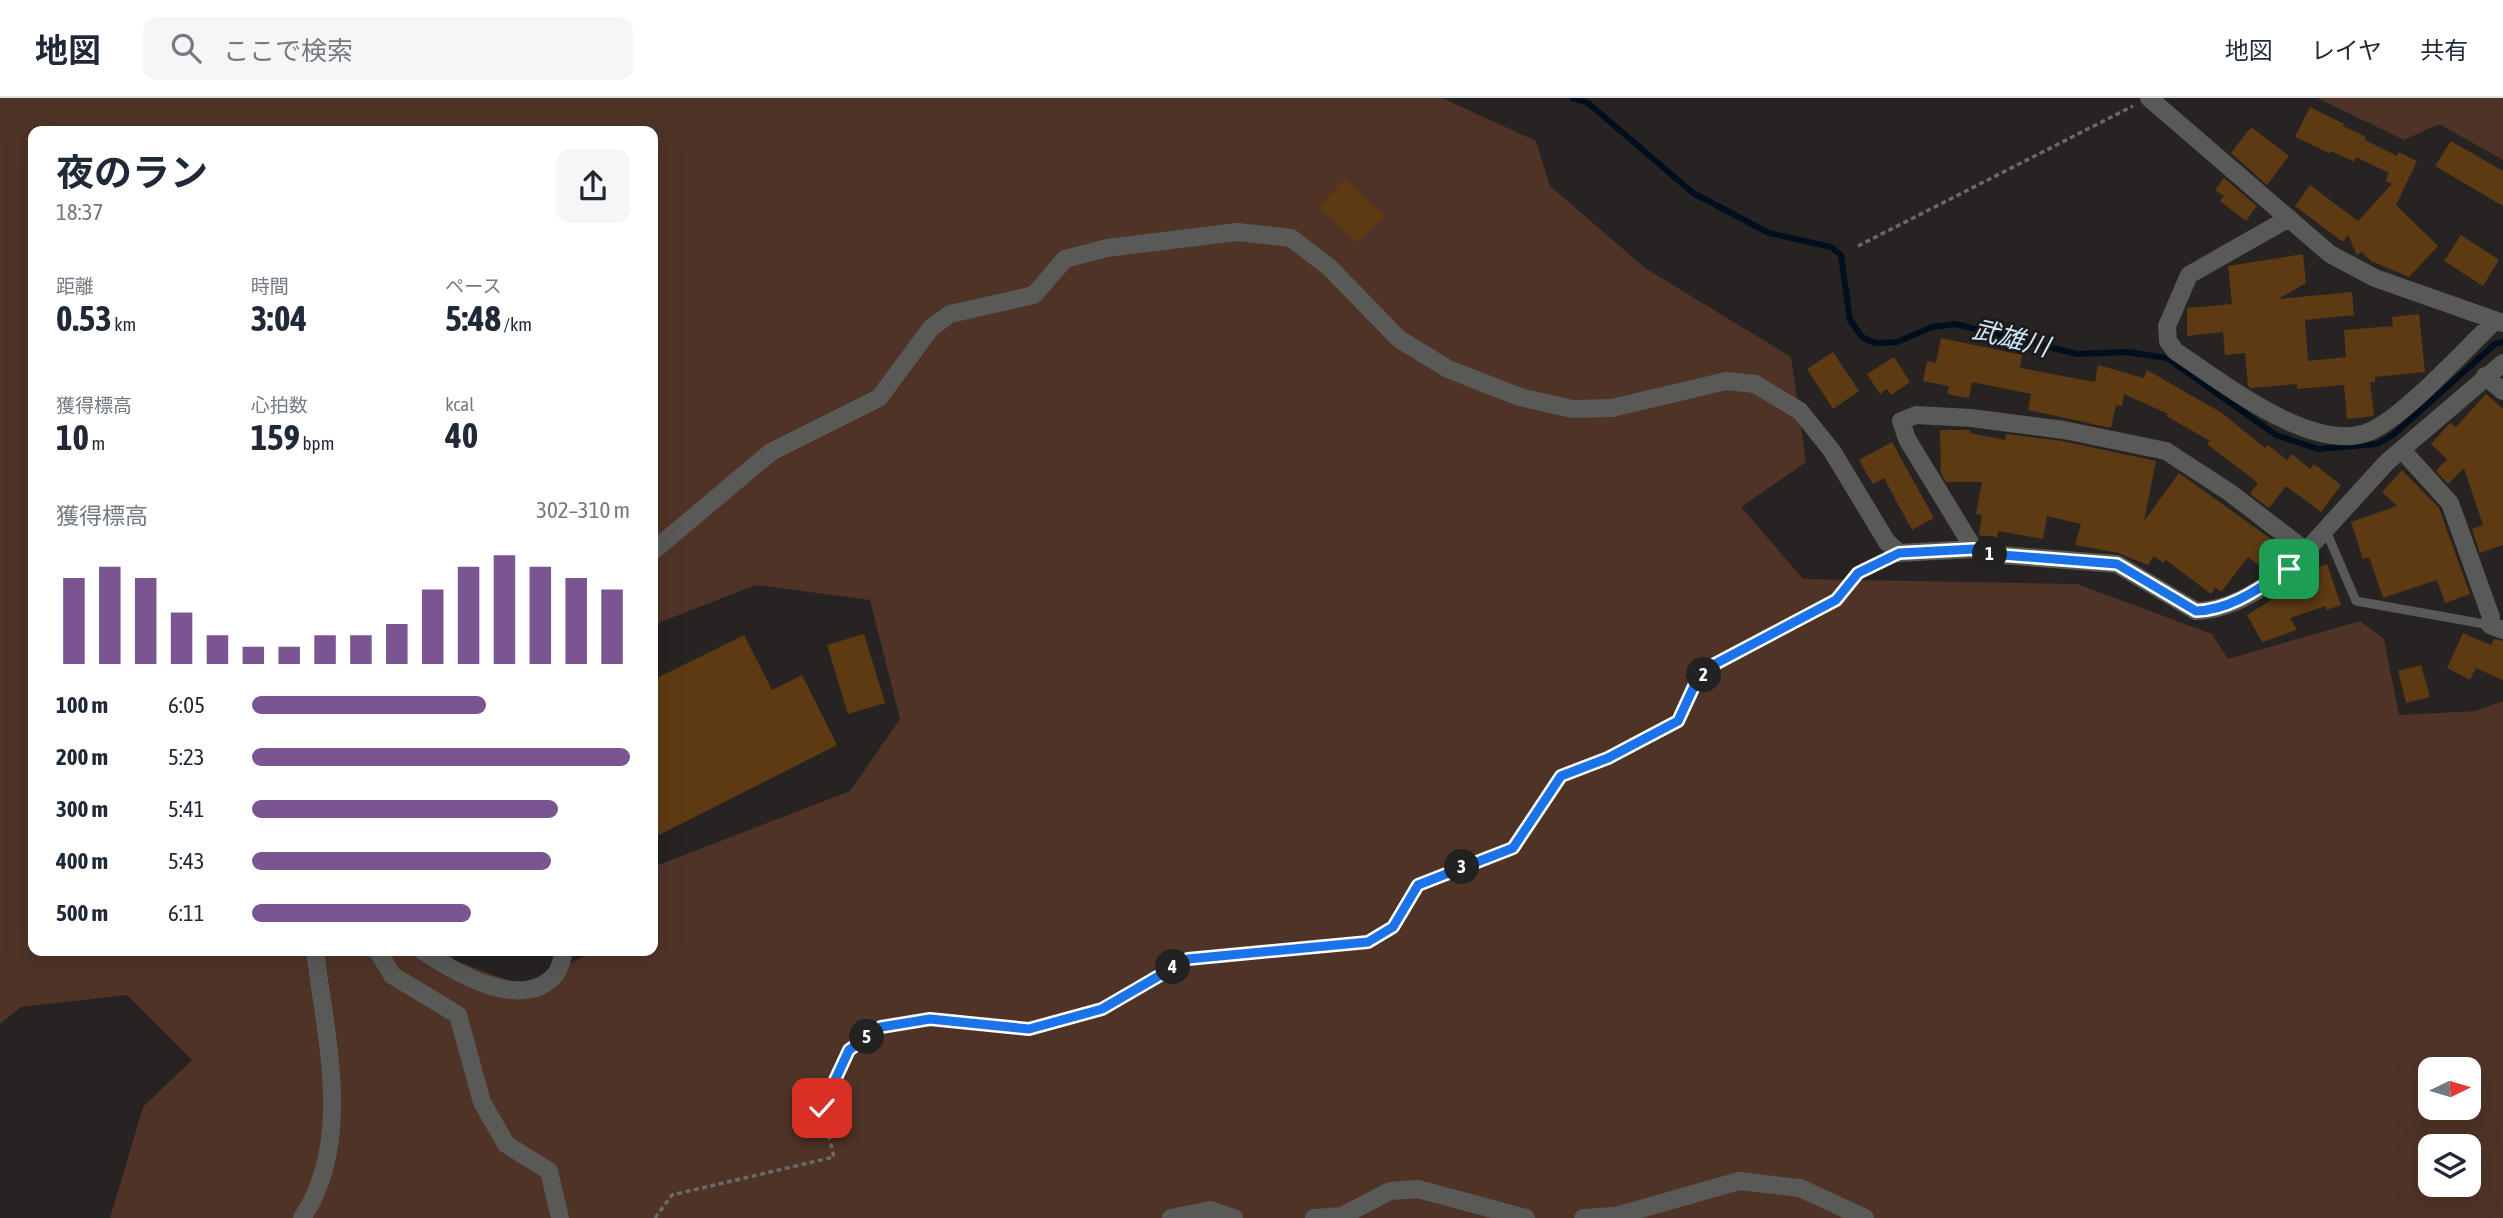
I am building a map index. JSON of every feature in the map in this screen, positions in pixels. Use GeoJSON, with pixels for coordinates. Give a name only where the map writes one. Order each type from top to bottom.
{"type":"FeatureCollection","features":[{"type":"Feature","properties":{"kind":"street"},"geometry":{"type":"LineString","coordinates":[[2142,101],[2288,218],[2330,254],[2375,278],[2499,322],[2393,416],[2370,432],[2331,437],[2280,419],[2175,351],[2168,341],[2167,326],[2189,275],[2288,218]]}},
{"type":"Feature","properties":{"kind":"street"},"geometry":{"type":"LineString","coordinates":[[658,547],[771,452],[879,398],[931,328],[950,314],[1034,295],[1065,259],[1107,248],[1237,232],[1291,238],[1329,267],[1399,339],[1448,369],[1520,397],[1572,409],[1612,408],[1726,381],[1755,384],[1800,411],[1832,452],[1887,542],[1899,553],[1974,549],[1989,554],[2117,564],[2196,611],[2211,611],[2245,597],[2289,569],[2387,462],[2503,363]]}},
{"type":"Feature","properties":{"kind":"street"},"geometry":{"type":"LineString","coordinates":[[2485,376],[2503,391]]}},
{"type":"Feature","properties":{"kind":"street"},"geometry":{"type":"LineString","coordinates":[[1974,549],[1907,439],[1902,421],[1916,415],[1971,418],[2064,430],[2166,451],[2229,492],[2306,551]]}},
{"type":"Feature","properties":{"kind":"street"},"geometry":{"type":"LineString","coordinates":[[2402,450],[2450,503],[2497,628]]}},
{"type":"Feature","properties":{"kind":"street"},"geometry":{"type":"LineString","coordinates":[[302,1218],[326,1171],[331,1133],[330,1079],[316,956]]}},
{"type":"Feature","properties":{"kind":"street"},"geometry":{"type":"LineString","coordinates":[[381,956],[392,975],[458,1015],[482,1102],[506,1144],[549,1171],[560,1218]]}},
{"type":"Feature","properties":{"kind":"street"},"geometry":{"type":"LineString","coordinates":[[430,956],[452,970],[504,991],[533,989],[555,975],[563,956]]}},
{"type":"Feature","properties":{"kind":"street"},"geometry":{"type":"LineString","coordinates":[[1583,1218],[1616,1216],[1739,1181],[1800,1188],[1865,1218]]}},
{"type":"Feature","properties":{"kind":"street"},"geometry":{"type":"LineString","coordinates":[[1314,1218],[1342,1216],[1390,1191],[1418,1189],[1526,1218]]}},
{"type":"Feature","properties":{"kind":"street"},"geometry":{"type":"LineString","coordinates":[[1171,1218],[1210,1210],[1234,1218]]}},
{"type":"Feature","properties":{"kind":"lane"},"geometry":{"type":"LineString","coordinates":[[2326,531],[2356,601],[2497,628]]}},
{"type":"Feature","properties":{"kind":"path"},"geometry":{"type":"LineString","coordinates":[[1858,246],[2142,101]]}},
{"type":"Feature","properties":{"kind":"path"},"geometry":{"type":"LineString","coordinates":[[655,1218],[672,1195],[834,1157],[822,1108],[849,1050],[881,1027],[930,1019],[1029,1029],[1102,1009],[1188,959],[1368,942],[1393,927],[1418,885],[1513,848],[1561,776],[1608,758],[1678,721],[1696,682],[1715,664],[1836,600],[1858,573],[1899,553]]}},
{"type":"Feature","properties":{"kind":"shaded area"},"geometry":{"type":"Polygon","coordinates":[[[0,98],[1442,98],[1536,141],[1550,186],[1645,268],[1791,357],[1806,462],[1741,507],[1803,579],[2077,584],[2212,634],[2228,659],[2360,621],[2384,639],[2399,715],[2476,711],[2503,701],[2503,1218],[110,1218],[143,1107],[192,1060],[127,995],[21,1007],[0,1024],[0,98]]]}},
{"type":"Feature","properties":{"kind":"shaded area"},"geometry":{"type":"Polygon","coordinates":[[[2317,98],[2503,98],[2503,160],[2439,124],[2404,140],[2317,98]]]}},
{"type":"Feature","properties":{"kind":"building"},"geometry":{"type":"Polygon","coordinates":[[[2310,107],[2366,137],[2365,140],[2397,156],[2399,152],[2417,161],[2396,205],[2438,246],[2409,277],[2371,261],[2362,252],[2357,255],[2348,235],[2343,242],[2295,206],[2310,185],[2358,221],[2392,184],[2385,181],[2389,173],[2356,157],[2354,162],[2295,137],[2310,107]]]}},
{"type":"Feature","properties":{"kind":"building"},"geometry":{"type":"Polygon","coordinates":[[[2251,127],[2289,156],[2267,185],[2231,153],[2251,127]]]}},
{"type":"Feature","properties":{"kind":"building"},"geometry":{"type":"Polygon","coordinates":[[[2451,141],[2503,171],[2503,206],[2435,166],[2451,141]]]}},
{"type":"Feature","properties":{"kind":"building"},"geometry":{"type":"Polygon","coordinates":[[[2224,178],[2257,206],[2246,221],[2220,201],[2224,196],[2215,190],[2224,178]]]}},
{"type":"Feature","properties":{"kind":"building"},"geometry":{"type":"Polygon","coordinates":[[[1345,179],[1384,216],[1357,243],[1319,207],[1345,179]]]}},
{"type":"Feature","properties":{"kind":"building"},"geometry":{"type":"Polygon","coordinates":[[[2461,235],[2499,260],[2483,286],[2444,261],[2461,235]]]}},
{"type":"Feature","properties":{"kind":"building"},"geometry":{"type":"Polygon","coordinates":[[[2303,254],[2306,283],[2278,299],[2352,292],[2354,315],[2305,320],[2308,361],[2346,357],[2344,330],[2393,326],[2392,317],[2419,314],[2425,372],[2375,377],[2375,382],[2370,382],[2374,416],[2347,419],[2344,385],[2297,389],[2297,384],[2251,388],[2248,386],[2245,353],[2225,355],[2223,332],[2187,336],[2187,308],[2232,304],[2228,266],[2303,254]]]}},
{"type":"Feature","properties":{"kind":"building"},"geometry":{"type":"Polygon","coordinates":[[[1941,338],[2022,355],[2020,368],[2095,382],[2098,365],[2144,378],[2147,370],[2222,413],[2265,448],[2268,445],[2287,460],[2292,454],[2310,469],[2314,464],[2341,485],[2321,512],[2286,486],[2269,508],[2250,494],[2258,483],[2207,444],[2210,441],[2166,416],[2168,414],[2124,394],[2122,406],[2116,405],[2111,428],[2028,410],[2031,394],[1972,382],[1969,398],[1947,394],[1949,386],[1923,381],[1927,361],[1936,363],[1941,338]]]}},
{"type":"Feature","properties":{"kind":"building"},"geometry":{"type":"Polygon","coordinates":[[[1833,352],[1859,391],[1833,409],[1807,369],[1833,352]]]}},
{"type":"Feature","properties":{"kind":"building"},"geometry":{"type":"Polygon","coordinates":[[[1894,357],[1910,382],[1891,395],[1887,389],[1880,394],[1867,374],[1894,357]]]}},
{"type":"Feature","properties":{"kind":"building"},"geometry":{"type":"Polygon","coordinates":[[[2486,394],[2503,409],[2503,545],[2480,553],[2472,529],[2483,525],[2464,468],[2448,484],[2436,471],[2447,459],[2431,444],[2450,423],[2456,427],[2486,394]]]}},
{"type":"Feature","properties":{"kind":"building"},"geometry":{"type":"Polygon","coordinates":[[[1940,430],[1970,430],[1970,433],[2005,440],[2006,434],[2062,441],[2156,461],[2144,521],[2179,473],[2289,552],[2266,571],[2248,557],[2221,592],[2216,587],[2211,594],[2166,560],[2163,563],[2154,556],[2148,565],[2118,553],[2075,545],[2081,524],[2047,516],[2043,539],[1998,531],[1997,539],[1979,535],[1982,515],[1976,514],[1982,482],[1946,482],[1941,473],[1940,430]]]}},
{"type":"Feature","properties":{"kind":"building"},"geometry":{"type":"Polygon","coordinates":[[[1892,442],[1934,518],[1912,530],[1884,478],[1873,484],[1859,460],[1892,442]]]}},
{"type":"Feature","properties":{"kind":"building"},"geometry":{"type":"Polygon","coordinates":[[[2402,470],[2439,508],[2470,594],[2445,603],[2437,580],[2383,598],[2369,557],[2363,559],[2351,522],[2397,506],[2382,492],[2402,470]]]}},
{"type":"Feature","properties":{"kind":"building"},"geometry":{"type":"Polygon","coordinates":[[[2327,564],[2341,605],[2326,610],[2325,606],[2290,618],[2297,630],[2262,642],[2247,615],[2290,589],[2285,585],[2307,566],[2312,569],[2327,564]]]}},
{"type":"Feature","properties":{"kind":"building"},"geometry":{"type":"Polygon","coordinates":[[[2463,633],[2491,645],[2494,639],[2503,641],[2503,680],[2476,668],[2470,680],[2447,668],[2463,633]]]}},
{"type":"Feature","properties":{"kind":"building"},"geometry":{"type":"Polygon","coordinates":[[[864,634],[885,703],[848,714],[827,645],[864,634]]]}},
{"type":"Feature","properties":{"kind":"building"},"geometry":{"type":"Polygon","coordinates":[[[744,635],[772,690],[802,675],[837,745],[658,835],[658,678],[744,635]]]}},
{"type":"Feature","properties":{"kind":"building"},"geometry":{"type":"Polygon","coordinates":[[[2421,665],[2430,697],[2406,703],[2398,671],[2421,665]]]}},
{"type":"Feature","properties":{"kind":"waterway","name":"武雄川"},"geometry":{"type":"LineString","coordinates":[[1572,98],[1588,103],[1693,193],[1769,233],[1831,247],[1841,255],[1850,320],[1862,337],[1875,343],[1897,342],[1932,327],[1955,324],[2077,354],[2127,352],[2167,358],[2276,435],[2318,449],[2377,444],[2393,435],[2495,344],[2503,342]]}},
{"type":"Feature","properties":{"kind":"route"},"geometry":{"type":"LineString","coordinates":[[822,1108],[849,1050],[881,1027],[930,1019],[1029,1029],[1102,1009],[1188,959],[1368,942],[1393,927],[1418,885],[1513,848],[1561,776],[1608,758],[1678,721],[1696,682],[1715,664],[1836,600],[1858,573],[1899,553],[1974,549],[1989,554],[2117,564],[2196,611],[2211,611],[2245,597],[2289,569]]}}]}
